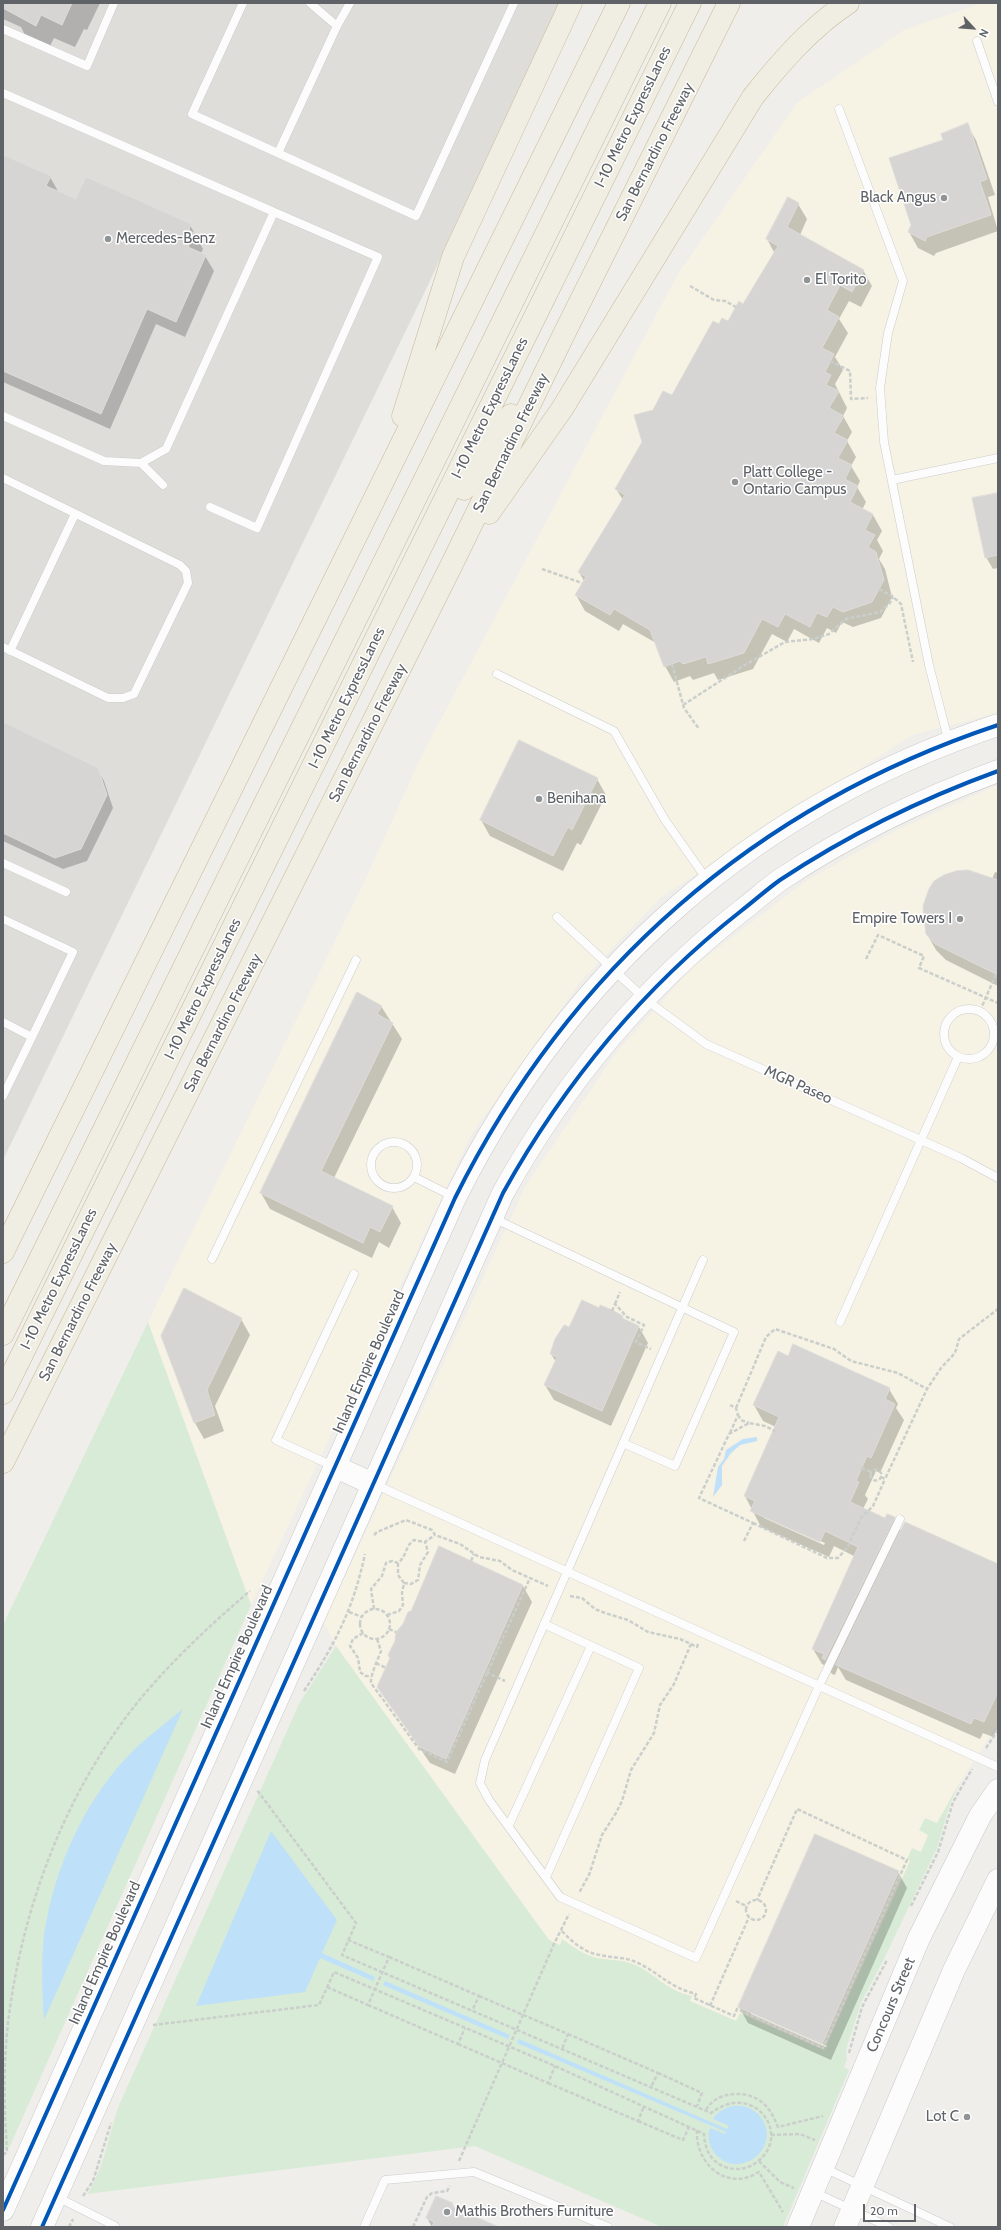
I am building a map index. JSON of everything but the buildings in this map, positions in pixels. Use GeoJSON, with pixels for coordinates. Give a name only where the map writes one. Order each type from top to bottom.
{"type":"FeatureCollection","features":[{"type":"Feature","properties":{"kind":"highway"},"geometry":{"type":"LineString","coordinates":[[380,487],[453,257],[571,3]]}},
{"type":"Feature","properties":{"kind":"highway"},"geometry":{"type":"LineString","coordinates":[[3,1252],[619,3]]}},
{"type":"Feature","properties":{"kind":"highway","name":"I-10 Metro ExpressLanes"},"geometry":{"type":"LineString","coordinates":[[3,1334],[660,3]]}},
{"type":"Feature","properties":{"kind":"highway","name":"I-10 Metro ExpressLanes"},"geometry":{"type":"LineString","coordinates":[[3,1393],[690,3]]}},
{"type":"Feature","properties":{"kind":"highway","name":"San Bernardino Freeway"},"geometry":{"type":"LineString","coordinates":[[3,1462],[452,564],[565,332],[729,3]]}},
{"type":"Feature","properties":{"kind":"highway"},"geometry":{"type":"LineString","coordinates":[[452,564],[562,409],[754,98],[788,56],[815,29],[848,3]]}},
{"type":"Feature","properties":{"kind":"highway"},"geometry":{"type":"LineString","coordinates":[[407,578],[565,332]]}},
{"type":"Feature","properties":{"kind":"main road","name":"Inland Empire Boulevard"},"geometry":{"type":"LineString","coordinates":[[3,2210],[336,1467],[454,1198],[511,1097],[544,1050],[612,968],[664,917],[708,880],[753,847],[806,812],[902,762],[949,743],[998,726]]}},
{"type":"Feature","properties":{"kind":"main road"},"geometry":{"type":"LineString","coordinates":[[42,2227],[492,1218],[530,1146],[561,1099],[626,1019],[667,976],[712,934],[779,881],[831,848],[888,817],[998,771]]}},
{"type":"Feature","properties":{"kind":"main road"},"geometry":{"type":"LineString","coordinates":[[336,1467],[373,1484]]}},
{"type":"Feature","properties":{"kind":"main road","name":"Concours Street"},"geometry":{"type":"LineString","coordinates":[[792,2221],[804,2190],[822,2167],[919,1938],[980,1816],[998,1790]]}},
{"type":"Feature","properties":{"kind":"main road"},"geometry":{"type":"LineString","coordinates":[[848,2218],[954,1970],[998,1880]]}},
{"type":"Feature","properties":{"kind":"lane"},"geometry":{"type":"LineString","coordinates":[[3,29],[87,66],[114,3]]}},
{"type":"Feature","properties":{"kind":"lane"},"geometry":{"type":"LineString","coordinates":[[243,3],[192,114],[416,216],[514,3]]}},
{"type":"Feature","properties":{"kind":"lane"},"geometry":{"type":"LineString","coordinates":[[310,3],[337,26]]}},
{"type":"Feature","properties":{"kind":"lane"},"geometry":{"type":"LineString","coordinates":[[278,153],[337,26],[350,3]]}},
{"type":"Feature","properties":{"kind":"lane"},"geometry":{"type":"LineString","coordinates":[[977,41],[998,102]]}},
{"type":"Feature","properties":{"kind":"lane"},"geometry":{"type":"LineString","coordinates":[[3,93],[378,257],[257,528],[210,506]]}},
{"type":"Feature","properties":{"kind":"lane"},"geometry":{"type":"LineString","coordinates":[[839,109],[902,281],[888,333],[880,388],[884,442],[929,665],[949,743]]}},
{"type":"Feature","properties":{"kind":"lane"},"geometry":{"type":"LineString","coordinates":[[3,416],[104,461],[141,463],[166,449],[274,212]]}},
{"type":"Feature","properties":{"kind":"lane"},"geometry":{"type":"LineString","coordinates":[[892,480],[998,458]]}},
{"type":"Feature","properties":{"kind":"lane"},"geometry":{"type":"LineString","coordinates":[[141,463],[163,485]]}},
{"type":"Feature","properties":{"kind":"lane"},"geometry":{"type":"LineString","coordinates":[[3,478],[180,565],[186,571],[188,582],[134,694],[123,698],[108,698],[6,649],[75,514]]}},
{"type":"Feature","properties":{"kind":"lane"},"geometry":{"type":"LineString","coordinates":[[497,674],[614,731],[665,820],[708,880]]}},
{"type":"Feature","properties":{"kind":"lane"},"geometry":{"type":"LineString","coordinates":[[3,864],[66,892]]}},
{"type":"Feature","properties":{"kind":"lane","name":"MGR Paseo"},"geometry":{"type":"LineString","coordinates":[[557,918],[645,999],[706,1044],[961,1158],[998,1178]]}},
{"type":"Feature","properties":{"kind":"lane"},"geometry":{"type":"LineString","coordinates":[[3,919],[73,952],[3,1096]]}},
{"type":"Feature","properties":{"kind":"lane"},"geometry":{"type":"LineString","coordinates":[[212,1259],[356,960]]}},
{"type":"Feature","properties":{"kind":"lane"},"geometry":{"type":"LineString","coordinates":[[964,1009],[980,1012],[992,1024],[994,1032],[991,1045],[983,1055],[975,1059],[958,1057],[946,1047],[944,1039],[946,1023],[950,1017],[964,1009]]}},
{"type":"Feature","properties":{"kind":"lane"},"geometry":{"type":"LineString","coordinates":[[3,1022],[32,1037]]}},
{"type":"Feature","properties":{"kind":"lane"},"geometry":{"type":"LineString","coordinates":[[840,1322],[958,1057]]}},
{"type":"Feature","properties":{"kind":"lane"},"geometry":{"type":"LineString","coordinates":[[393,1142],[406,1146],[412,1150],[417,1163],[414,1177],[403,1186],[388,1188],[382,1185],[372,1174],[371,1159],[374,1152],[385,1143],[393,1142]]}},
{"type":"Feature","properties":{"kind":"lane"},"geometry":{"type":"LineString","coordinates":[[414,1177],[454,1198]]}},
{"type":"Feature","properties":{"kind":"lane"},"geometry":{"type":"LineString","coordinates":[[492,1218],[734,1332],[675,1466],[623,1443]]}},
{"type":"Feature","properties":{"kind":"lane"},"geometry":{"type":"LineString","coordinates":[[703,1260],[485,1760],[480,1783],[489,1800],[509,1825],[560,1897],[696,1958],[819,1686],[900,1520]]}},
{"type":"Feature","properties":{"kind":"lane"},"geometry":{"type":"LineString","coordinates":[[336,1467],[276,1440],[354,1274]]}},
{"type":"Feature","properties":{"kind":"lane"},"geometry":{"type":"LineString","coordinates":[[373,1484],[998,1766]]}},
{"type":"Feature","properties":{"kind":"lane"},"geometry":{"type":"LineString","coordinates":[[544,1624],[639,1668],[546,1877]]}},
{"type":"Feature","properties":{"kind":"lane"},"geometry":{"type":"LineString","coordinates":[[509,1825],[591,1646]]}},
{"type":"Feature","properties":{"kind":"lane"},"geometry":{"type":"LineString","coordinates":[[822,2167],[950,2227]]}},
{"type":"Feature","properties":{"kind":"lane"},"geometry":{"type":"LineString","coordinates":[[364,2227],[385,2180],[474,2172],[608,2227]]}},
{"type":"Feature","properties":{"kind":"lane"},"geometry":{"type":"LineString","coordinates":[[804,2190],[848,2218],[889,2227]]}},
{"type":"Feature","properties":{"kind":"lane"},"geometry":{"type":"LineString","coordinates":[[56,2196],[115,2226]]}},
{"type":"Feature","properties":{"kind":"path"},"geometry":{"type":"LineString","coordinates":[[690,286],[714,300],[725,301],[736,307]]}},
{"type":"Feature","properties":{"kind":"path"},"geometry":{"type":"LineString","coordinates":[[830,361],[850,371],[851,399],[881,398]]}},
{"type":"Feature","properties":{"kind":"path"},"geometry":{"type":"LineString","coordinates":[[542,569],[582,583]]}},
{"type":"Feature","properties":{"kind":"path"},"geometry":{"type":"LineString","coordinates":[[879,589],[893,597],[901,604],[915,669]]}},
{"type":"Feature","properties":{"kind":"path"},"geometry":{"type":"LineString","coordinates":[[683,705],[745,665],[785,642],[813,639],[829,634],[846,619],[880,612],[890,603],[893,597]]}},
{"type":"Feature","properties":{"kind":"path"},"geometry":{"type":"LineString","coordinates":[[672,664],[683,705],[699,729]]}},
{"type":"Feature","properties":{"kind":"path"},"geometry":{"type":"LineString","coordinates":[[866,959],[878,935],[924,956],[919,968],[998,1004]]}},
{"type":"Feature","properties":{"kind":"path"},"geometry":{"type":"LineString","coordinates":[[980,1012],[996,974]]}},
{"type":"Feature","properties":{"kind":"path"},"geometry":{"type":"LineString","coordinates":[[612,1310],[615,1304],[627,1317],[644,1325],[636,1342],[652,1349]]}},
{"type":"Feature","properties":{"kind":"path"},"geometry":{"type":"LineString","coordinates":[[738,1415],[698,1498],[827,1558],[838,1558],[847,1548],[861,1518],[873,1506],[927,1389],[941,1368],[955,1353],[959,1339],[998,1309]]}},
{"type":"Feature","properties":{"kind":"path"},"geometry":{"type":"LineString","coordinates":[[775,1430],[742,1420],[738,1415],[736,1408],[766,1337],[775,1330],[834,1349],[851,1361],[898,1373],[927,1389]]}},
{"type":"Feature","properties":{"kind":"path"},"geometry":{"type":"LineString","coordinates":[[730,1405],[736,1408]]}},
{"type":"Feature","properties":{"kind":"path"},"geometry":{"type":"LineString","coordinates":[[729,1434],[749,1423]]}},
{"type":"Feature","properties":{"kind":"path"},"geometry":{"type":"LineString","coordinates":[[862,1468],[872,1472],[878,1469],[881,1473],[881,1477]]}},
{"type":"Feature","properties":{"kind":"path"},"geometry":{"type":"LineString","coordinates":[[872,1472],[871,1476],[875,1480],[881,1477]]}},
{"type":"Feature","properties":{"kind":"path"},"geometry":{"type":"LineString","coordinates":[[881,1477],[885,1479]]}},
{"type":"Feature","properties":{"kind":"path"},"geometry":{"type":"LineString","coordinates":[[372,1537],[376,1532],[406,1520],[432,1530],[434,1536]]}},
{"type":"Feature","properties":{"kind":"path"},"geometry":{"type":"LineString","coordinates":[[744,1541],[753,1523]]}},
{"type":"Feature","properties":{"kind":"path"},"geometry":{"type":"LineString","coordinates":[[398,1563],[404,1558],[411,1542],[417,1540],[425,1542],[434,1536]]}},
{"type":"Feature","properties":{"kind":"path"},"geometry":{"type":"LineString","coordinates":[[413,2227],[427,2197],[432,2193],[447,2191],[554,1944],[562,1931],[574,1903],[589,1875],[602,1835],[622,1801],[631,1770],[654,1733],[660,1705],[674,1684],[691,1644],[680,1639],[648,1632],[628,1620],[595,1609],[582,1598],[574,1598],[512,1570],[500,1561],[474,1554],[460,1544],[434,1536]]}},
{"type":"Feature","properties":{"kind":"path"},"geometry":{"type":"LineString","coordinates":[[398,1563],[398,1575],[404,1583],[411,1584],[418,1580],[420,1565],[428,1552],[425,1542]]}},
{"type":"Feature","properties":{"kind":"path"},"geometry":{"type":"LineString","coordinates":[[300,1698],[329,1653],[349,1612],[360,1578],[366,1551]]}},
{"type":"Feature","properties":{"kind":"path"},"geometry":{"type":"LineString","coordinates":[[471,1561],[474,1554]]}},
{"type":"Feature","properties":{"kind":"path"},"geometry":{"type":"LineString","coordinates":[[374,1608],[371,1588],[382,1576],[386,1563],[392,1561],[398,1563]]}},
{"type":"Feature","properties":{"kind":"path"},"geometry":{"type":"LineString","coordinates":[[377,1639],[381,1651],[376,1663],[375,1671],[371,1676],[371,1683],[419,1749],[447,1762],[530,1578]]}},
{"type":"Feature","properties":{"kind":"path"},"geometry":{"type":"LineString","coordinates":[[387,1615],[399,1610],[403,1605],[402,1593],[404,1583]]}},
{"type":"Feature","properties":{"kind":"path"},"geometry":{"type":"LineString","coordinates":[[3,2155],[7,2152],[4,2108],[5,2058],[9,2015],[19,1955],[30,1911],[64,1822],[88,1775],[114,1734],[140,1699],[173,1662],[211,1624],[250,1591]]}},
{"type":"Feature","properties":{"kind":"path"},"geometry":{"type":"LineString","coordinates":[[374,1608],[382,1610],[387,1615],[390,1622],[389,1629],[384,1636],[377,1639],[369,1638],[363,1633],[360,1625],[362,1617],[367,1611],[374,1608]]}},
{"type":"Feature","properties":{"kind":"path"},"geometry":{"type":"LineString","coordinates":[[349,1612],[362,1617]]}},
{"type":"Feature","properties":{"kind":"path"},"geometry":{"type":"LineString","coordinates":[[389,1629],[396,1632]]}},
{"type":"Feature","properties":{"kind":"path"},"geometry":{"type":"LineString","coordinates":[[363,1633],[353,1639],[350,1646],[358,1658],[360,1672],[365,1676],[371,1676]]}},
{"type":"Feature","properties":{"kind":"path"},"geometry":{"type":"LineString","coordinates":[[376,1663],[386,1668]]}},
{"type":"Feature","properties":{"kind":"path"},"geometry":{"type":"LineString","coordinates":[[487,1673],[517,1686]]}},
{"type":"Feature","properties":{"kind":"path"},"geometry":{"type":"LineString","coordinates":[[908,1912],[938,1852],[954,1802],[963,1782],[998,1730]]}},
{"type":"Feature","properties":{"kind":"path"},"geometry":{"type":"LineString","coordinates":[[254,1797],[260,1783]]}},
{"type":"Feature","properties":{"kind":"path"},"geometry":{"type":"LineString","coordinates":[[153,2026],[319,2005],[334,1972],[555,2066],[697,2130],[704,2134],[705,2147],[711,2157],[720,2165],[730,2169],[742,2169],[752,2166],[759,2161],[768,2150],[770,2135],[766,2118],[759,2110],[750,2104],[740,2102],[729,2103],[712,2113],[342,1954],[356,1923],[257,1790]]}},
{"type":"Feature","properties":{"kind":"path"},"geometry":{"type":"LineString","coordinates":[[562,1931],[581,1948],[593,1953],[629,1959],[647,1967],[664,1981],[681,1990],[696,1994],[694,1998],[710,2006],[734,2016],[737,2009],[824,2048],[907,1860],[797,1809],[757,1900]]}},
{"type":"Feature","properties":{"kind":"path"},"geometry":{"type":"LineString","coordinates":[[757,1900],[763,1903],[765,1912],[758,1919],[749,1917],[746,1912],[746,1906],[751,1901],[757,1900]]}},
{"type":"Feature","properties":{"kind":"path"},"geometry":{"type":"LineString","coordinates":[[710,2006],[749,1917]]}},
{"type":"Feature","properties":{"kind":"path"},"geometry":{"type":"LineString","coordinates":[[348,1940],[702,2093],[696,2106]]}},
{"type":"Feature","properties":{"kind":"path"},"geometry":{"type":"LineString","coordinates":[[368,2005],[389,1958]]}},
{"type":"Feature","properties":{"kind":"path"},"geometry":{"type":"LineString","coordinates":[[849,2055],[848,2048],[862,2007],[888,1958]]}},
{"type":"Feature","properties":{"kind":"path"},"geometry":{"type":"LineString","coordinates":[[327,1987],[683,2140],[689,2127]]}},
{"type":"Feature","properties":{"kind":"path"},"geometry":{"type":"LineString","coordinates":[[472,2011],[479,1996]]}},
{"type":"Feature","properties":{"kind":"path"},"geometry":{"type":"LineString","coordinates":[[150,2032],[156,2018]]}},
{"type":"Feature","properties":{"kind":"path"},"geometry":{"type":"LineString","coordinates":[[458,2044],[465,2028]]}},
{"type":"Feature","properties":{"kind":"path"},"geometry":{"type":"LineString","coordinates":[[562,2049],[568,2034]]}},
{"type":"Feature","properties":{"kind":"path"},"geometry":{"type":"LineString","coordinates":[[548,2082],[555,2066]]}},
{"type":"Feature","properties":{"kind":"path"},"geometry":{"type":"LineString","coordinates":[[651,2087],[658,2073]]}},
{"type":"Feature","properties":{"kind":"path"},"geometry":{"type":"LineString","coordinates":[[706,2110],[709,2104],[722,2096],[736,2094],[750,2096],[763,2102],[772,2113],[778,2127],[827,2115]]}},
{"type":"Feature","properties":{"kind":"path"},"geometry":{"type":"LineString","coordinates":[[638,2121],[644,2106]]}},
{"type":"Feature","properties":{"kind":"path"},"geometry":{"type":"LineString","coordinates":[[69,2227],[85,2193],[93,2181],[101,2162],[113,2116]]}},
{"type":"Feature","properties":{"kind":"path"},"geometry":{"type":"LineString","coordinates":[[697,2130],[696,2142],[700,2155],[708,2166],[719,2174],[731,2178],[745,2178],[759,2172],[792,2221]]}},
{"type":"Feature","properties":{"kind":"path"},"geometry":{"type":"LineString","coordinates":[[770,2135],[800,2134],[816,2141]]}},
{"type":"Feature","properties":{"kind":"path"},"geometry":{"type":"LineString","coordinates":[[759,2161],[780,2182],[804,2190]]}},
{"type":"Feature","properties":{"kind":"shaded area"},"geometry":{"type":"Polygon","coordinates":[[[3,3],[559,3],[428,285],[3,1160],[3,3]]]}},
{"type":"Feature","properties":{"kind":"shaded area"},"geometry":{"type":"Polygon","coordinates":[[[982,3],[998,3],[998,713],[912,735],[661,897],[580,982],[471,1135],[251,1605],[148,1322],[368,874],[422,755],[678,274],[797,103],[904,30],[982,3]]]}},
{"type":"Feature","properties":{"kind":"shaded area"},"geometry":{"type":"Polygon","coordinates":[[[998,785],[998,1724],[961,1780],[950,1804],[935,1851],[880,1967],[861,2003],[846,2050],[844,2067],[549,1940],[336,1646],[324,1622],[525,1187],[615,1054],[693,967],[806,881],[897,830],[998,785]]]}},
{"type":"Feature","properties":{"kind":"green space"},"geometry":{"type":"Polygon","coordinates":[[[148,1322],[251,1605],[9,2148],[3,2150],[3,1625],[148,1322]]]}},
{"type":"Feature","properties":{"kind":"green space"},"geometry":{"type":"Polygon","coordinates":[[[336,1646],[549,1940],[560,1945],[562,1939],[581,1952],[597,1958],[620,1961],[638,1966],[666,1985],[692,1996],[690,2001],[736,2021],[740,2013],[824,2050],[910,1861],[907,1859],[912,1848],[921,1852],[928,1835],[919,1830],[925,1818],[937,1823],[961,1780],[950,1804],[937,1848],[884,1959],[861,2003],[846,2050],[847,2059],[844,2067],[849,2070],[783,2227],[662,2227],[475,2146],[87,2194],[103,2161],[120,2103],[299,1704],[336,1646]]]}},
{"type":"Feature","properties":{"kind":"sand"},"geometry":{"type":"Polygon","coordinates":[[[756,1436],[761,1438],[759,1442],[747,1443],[738,1448],[733,1455],[720,1491],[715,1499],[712,1499],[710,1496],[714,1490],[713,1482],[717,1466],[725,1448],[742,1438],[756,1436]]]}},
{"type":"Feature","properties":{"kind":"water"},"geometry":{"type":"Polygon","coordinates":[[[757,1437],[757,1441],[740,1445],[731,1453],[722,1466],[722,1485],[713,1497],[718,1467],[724,1459],[726,1450],[743,1439],[757,1437]]]}},
{"type":"Feature","properties":{"kind":"water"},"geometry":{"type":"Polygon","coordinates":[[[183,1709],[44,2020],[42,1956],[44,1935],[56,1884],[64,1859],[75,1834],[102,1788],[118,1767],[136,1748],[183,1709]]]}},
{"type":"Feature","properties":{"kind":"water"},"geometry":{"type":"Polygon","coordinates":[[[271,1831],[337,1920],[322,1953],[375,1977],[373,1981],[320,1958],[305,1992],[196,2006],[271,1831]]]}},
{"type":"Feature","properties":{"kind":"water"},"geometry":{"type":"Polygon","coordinates":[[[385,1981],[510,2035],[508,2039],[383,1985],[385,1981]]]}},
{"type":"Feature","properties":{"kind":"water"},"geometry":{"type":"Polygon","coordinates":[[[519,2039],[727,2129],[729,2126],[713,2119],[717,2114],[729,2107],[748,2107],[759,2115],[766,2127],[767,2138],[763,2149],[755,2157],[745,2163],[734,2164],[723,2160],[713,2151],[709,2134],[710,2128],[725,2134],[726,2132],[517,2043],[519,2039]]]}},
{"type":"Feature","properties":{"kind":"cycle path"},"geometry":{"type":"LineString","coordinates":[[3,2210],[455,1198],[501,1115],[554,1039],[613,969],[678,906],[749,850],[827,801],[910,759],[998,725]]}},
{"type":"Feature","properties":{"kind":"cycle path"},"geometry":{"type":"LineString","coordinates":[[42,2227],[503,1193],[526,1153],[579,1077],[608,1040],[638,1006],[671,972],[741,911],[780,880],[859,833],[913,806],[998,771]]}},
{"type":"Feature","properties":{"kind":"place","name":"Black Angus"},"geometry":{"type":"Point","coordinates":[944,198]}},
{"type":"Feature","properties":{"kind":"place","name":"Mercedes-Benz"},"geometry":{"type":"Point","coordinates":[108,239]}},
{"type":"Feature","properties":{"kind":"place","name":"El Torito"},"geometry":{"type":"Point","coordinates":[807,280]}},
{"type":"Feature","properties":{"kind":"place","name":"Platt College - Ontario Campus"},"geometry":{"type":"Point","coordinates":[735,482]}},
{"type":"Feature","properties":{"kind":"place","name":"Benihana"},"geometry":{"type":"Point","coordinates":[539,799]}},
{"type":"Feature","properties":{"kind":"place","name":"Empire Towers I"},"geometry":{"type":"Point","coordinates":[960,919]}},
{"type":"Feature","properties":{"kind":"place","name":"Lot C"},"geometry":{"type":"Point","coordinates":[967,2117]}},
{"type":"Feature","properties":{"kind":"place","name":"Mathis Brothers Furniture"},"geometry":{"type":"Point","coordinates":[447,2212]}}]}
